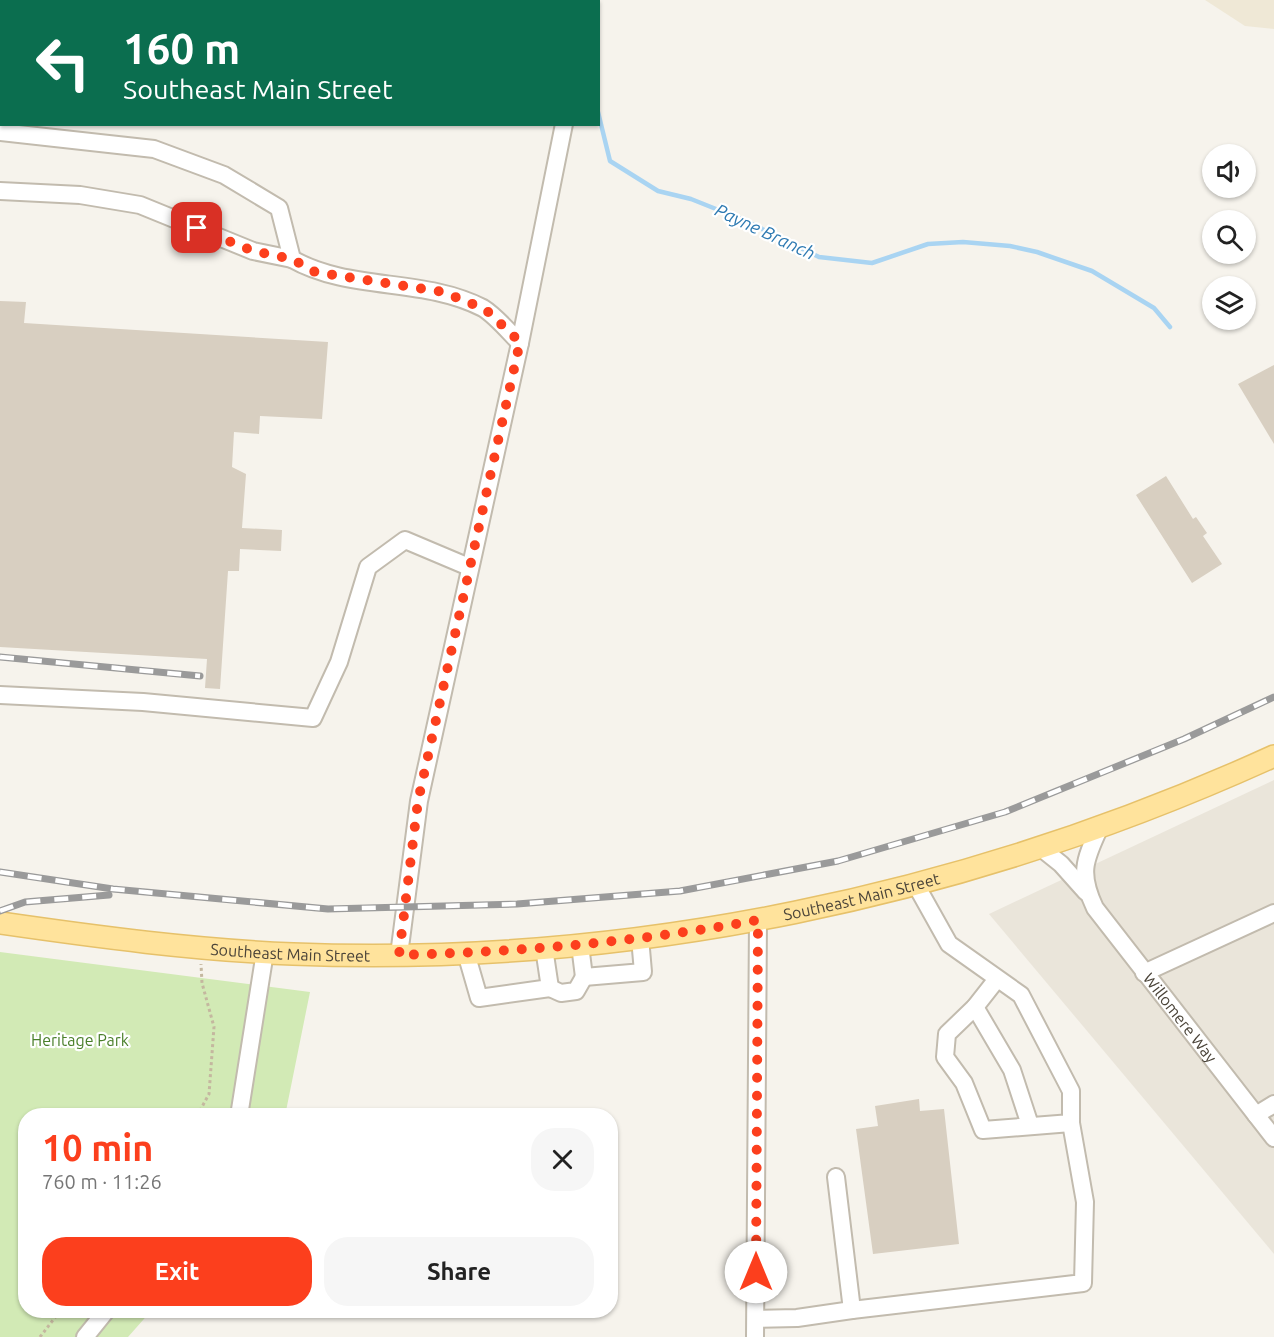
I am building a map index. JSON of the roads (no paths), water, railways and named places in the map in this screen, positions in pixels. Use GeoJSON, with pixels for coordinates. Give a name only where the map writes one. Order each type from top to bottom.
{"type":"FeatureCollection","features":[{"type":"Feature","properties":{"kind":"main road","name":"Southeast Main Street"},"geometry":{"type":"LineString","coordinates":[[0,923],[199,948],[265,952],[466,954],[640,938],[758,920],[916,885],[1099,829],[1274,756]]}},
{"type":"Feature","properties":{"kind":"street"},"geometry":{"type":"LineString","coordinates":[[399,955],[418,801],[520,342],[564,126]]}},
{"type":"Feature","properties":{"kind":"street"},"geometry":{"type":"LineString","coordinates":[[0,132],[154,149],[224,175],[279,208],[292,259]]}},
{"type":"Feature","properties":{"kind":"street"},"geometry":{"type":"LineString","coordinates":[[0,191],[80,195],[140,205],[253,251],[292,259],[315,272],[443,292],[485,309],[520,342]]}},
{"type":"Feature","properties":{"kind":"street"},"geometry":{"type":"LineString","coordinates":[[0,695],[143,702],[313,718],[339,662],[368,567],[405,540],[469,567]]}},
{"type":"Feature","properties":{"kind":"street","name":"Willomere Way"},"geometry":{"type":"LineString","coordinates":[[1099,829],[1086,857],[1083,878],[1095,908],[1274,1138]]}},
{"type":"Feature","properties":{"kind":"street","name":"Willomere Way"},"geometry":{"type":"LineString","coordinates":[[1041,848],[1061,864],[1089,895]]}},
{"type":"Feature","properties":{"kind":"street"},"geometry":{"type":"LineString","coordinates":[[756,1319],[797,1318],[1083,1283],[1085,1202],[1071,1123],[1071,1091],[1021,994],[949,944],[916,885]]}},
{"type":"Feature","properties":{"kind":"street"},"geometry":{"type":"LineString","coordinates":[[1144,973],[1274,913]]}},
{"type":"Feature","properties":{"kind":"street"},"geometry":{"type":"LineString","coordinates":[[755,1337],[758,920]]}},
{"type":"Feature","properties":{"kind":"street"},"geometry":{"type":"LineString","coordinates":[[584,977],[643,972],[640,938]]}},
{"type":"Feature","properties":{"kind":"street"},"geometry":{"type":"LineString","coordinates":[[466,954],[479,998],[550,988],[561,993],[576,991],[584,977],[580,945]]}},
{"type":"Feature","properties":{"kind":"street"},"geometry":{"type":"LineString","coordinates":[[544,948],[550,988]]}},
{"type":"Feature","properties":{"kind":"street"},"geometry":{"type":"LineString","coordinates":[[240,1108],[265,952]]}},
{"type":"Feature","properties":{"kind":"street"},"geometry":{"type":"LineString","coordinates":[[998,980],[975,1007],[947,1034],[945,1057],[964,1083],[983,1130],[1071,1123]]}},
{"type":"Feature","properties":{"kind":"street"},"geometry":{"type":"LineString","coordinates":[[975,1007],[1012,1070],[1030,1125]]}},
{"type":"Feature","properties":{"kind":"street"},"geometry":{"type":"LineString","coordinates":[[1256,1115],[1274,1104]]}},
{"type":"Feature","properties":{"kind":"street"},"geometry":{"type":"LineString","coordinates":[[836,1177],[852,1310]]}},
{"type":"Feature","properties":{"kind":"street"},"geometry":{"type":"LineString","coordinates":[[85,1337],[100,1318]]}},
{"type":"Feature","properties":{"kind":"waterway","name":"Payne Branch"},"geometry":{"type":"LineString","coordinates":[[600,120],[610,161],[658,191],[691,199],[746,221],[819,257],[872,263],[928,244],[963,242],[1010,246],[1037,252],[1092,271],[1154,308],[1170,327]]}},
{"type":"Feature","properties":{"kind":"railway"},"geometry":{"type":"LineString","coordinates":[[0,657],[200,676]]}},
{"type":"Feature","properties":{"kind":"railway"},"geometry":{"type":"LineString","coordinates":[[0,872],[113,889],[328,909],[517,904],[680,891],[838,861],[1005,812],[1184,739],[1274,697]]}},
{"type":"Feature","properties":{"kind":"railway"},"geometry":{"type":"LineString","coordinates":[[0,911],[25,902],[109,895]]}},
{"type":"Feature","properties":{"kind":"park label","name":"Heritage Park"},"geometry":{"type":"Point","coordinates":[80,1040]}}]}
